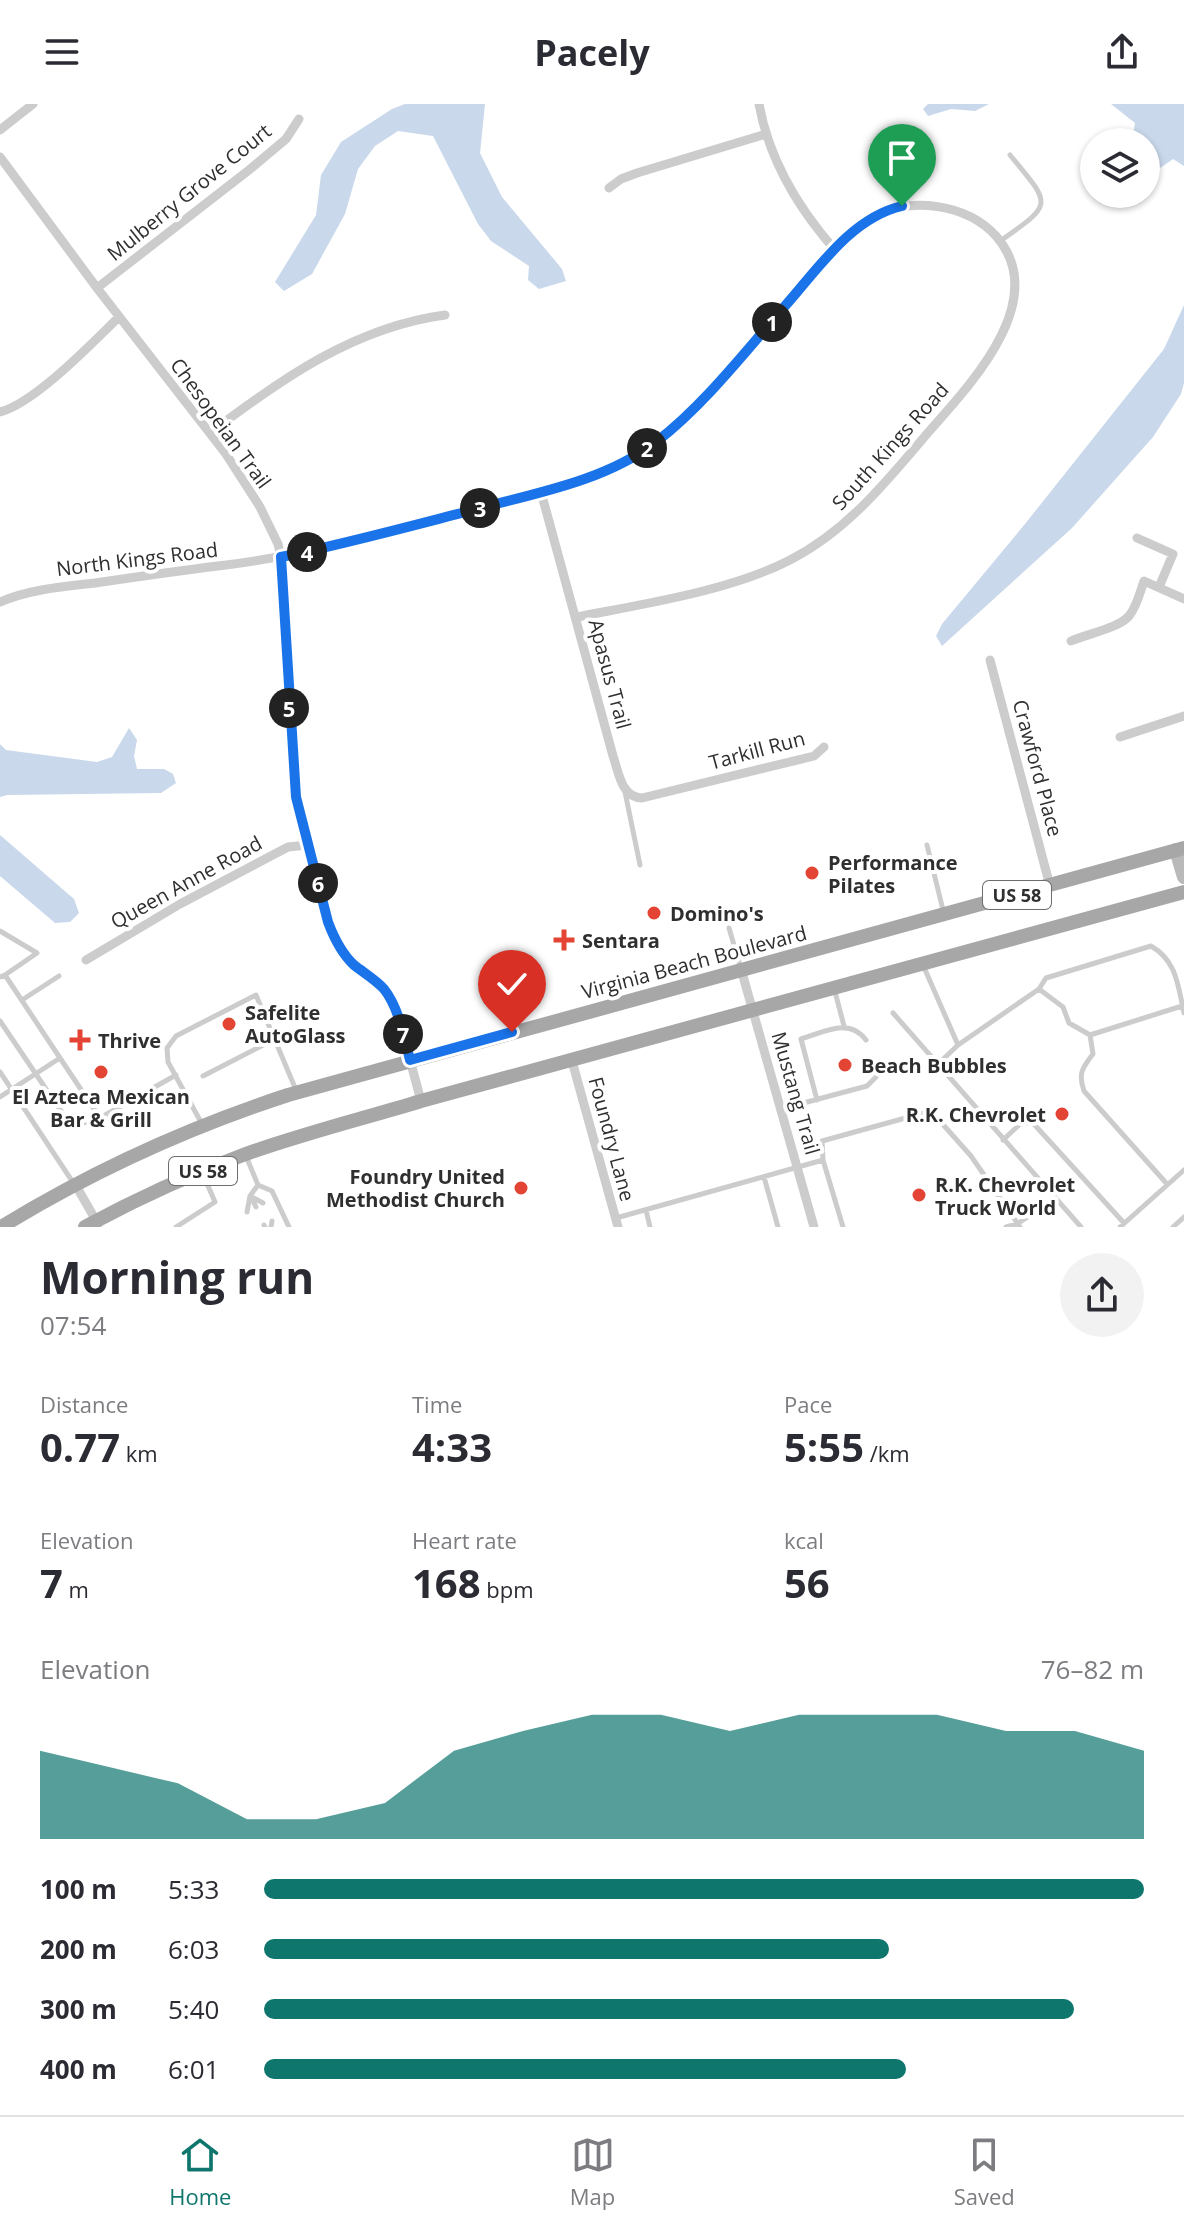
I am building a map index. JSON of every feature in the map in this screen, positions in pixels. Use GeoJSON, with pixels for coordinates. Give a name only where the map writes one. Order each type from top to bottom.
{"type":"FeatureCollection","features":[{"type":"Feature","properties":{"kind":"main road","name":"Virginia Beach Boulevard"},"geometry":{"type":"LineString","coordinates":[[1,1227],[133,1155],[203,1125],[297,1093],[1180,849]]}},
{"type":"Feature","properties":{"kind":"main road"},"geometry":{"type":"LineString","coordinates":[[1180,849],[1184,877]]}},
{"type":"Feature","properties":{"kind":"main road","name":"US 58"},"geometry":{"type":"LineString","coordinates":[[94,1225],[245,1154],[421,1101],[1184,892]]}},
{"type":"Feature","properties":{"kind":"street"},"geometry":{"type":"LineString","coordinates":[[0,130],[33,104]]}},
{"type":"Feature","properties":{"kind":"street"},"geometry":{"type":"LineString","coordinates":[[759,104],[766,134],[782,173],[800,207],[835,250]]}},
{"type":"Feature","properties":{"kind":"street","name":"Mulberry Grove Court"},"geometry":{"type":"LineString","coordinates":[[97,288],[249,170],[286,139],[299,119]]}},
{"type":"Feature","properties":{"kind":"street"},"geometry":{"type":"LineString","coordinates":[[609,188],[637,173],[766,134]]}},
{"type":"Feature","properties":{"kind":"street","name":"Chesopeian Trail"},"geometry":{"type":"LineString","coordinates":[[0,157],[242,477],[278,544],[287,634],[292,757],[296,797],[307,845],[335,941],[354,965],[375,980],[390,999],[421,1101]]}},
{"type":"Feature","properties":{"kind":"street","name":"North Kings Road"},"geometry":{"type":"LineString","coordinates":[[0,602],[40,589],[281,557],[332,547],[541,492],[607,470],[632,458],[669,432],[861,224],[892,208],[940,207],[975,220],[1000,242]]}},
{"type":"Feature","properties":{"kind":"street","name":"South Kings Road"},"geometry":{"type":"LineString","coordinates":[[577,617],[653,602],[746,578],[792,559],[845,523],[876,493],[975,377],[998,344],[1014,293],[1014,276],[1000,242]]}},
{"type":"Feature","properties":{"kind":"street"},"geometry":{"type":"LineString","coordinates":[[210,433],[320,357],[386,328],[445,315]]}},
{"type":"Feature","properties":{"kind":"street"},"geometry":{"type":"LineString","coordinates":[[0,412],[18,404],[64,369],[119,317]]}},
{"type":"Feature","properties":{"kind":"street","name":"Apasus Trail"},"geometry":{"type":"LineString","coordinates":[[541,492],[625,791]]}},
{"type":"Feature","properties":{"kind":"street"},"geometry":{"type":"LineString","coordinates":[[1137,538],[1173,554],[1159,587]]}},
{"type":"Feature","properties":{"kind":"street"},"geometry":{"type":"LineString","coordinates":[[1071,641],[1126,620],[1134,609],[1144,581],[1184,599]]}},
{"type":"Feature","properties":{"kind":"street"},"geometry":{"type":"LineString","coordinates":[[77,585],[80,598]]}},
{"type":"Feature","properties":{"kind":"street","name":"Crawford Place"},"geometry":{"type":"LineString","coordinates":[[990,660],[1050,886]]}},
{"type":"Feature","properties":{"kind":"street"},"geometry":{"type":"LineString","coordinates":[[1120,737],[1184,716]]}},
{"type":"Feature","properties":{"kind":"street","name":"Tarkill Run"},"geometry":{"type":"LineString","coordinates":[[625,791],[631,797],[638,798],[814,756],[824,747]]}},
{"type":"Feature","properties":{"kind":"street","name":"Queen Anne Road"},"geometry":{"type":"LineString","coordinates":[[86,960],[180,904],[274,854],[288,847],[307,845]]}},
{"type":"Feature","properties":{"kind":"street","name":"Mustang Trail"},"geometry":{"type":"LineString","coordinates":[[741,969],[814,1227]]}},
{"type":"Feature","properties":{"kind":"street","name":"Foundry Lane"},"geometry":{"type":"LineString","coordinates":[[572,1061],[616,1223]]}},
{"type":"Feature","properties":{"kind":"street"},"geometry":{"type":"LineString","coordinates":[[75,1184],[94,1225]]}},
{"type":"Feature","properties":{"kind":"lane"},"geometry":{"type":"LineString","coordinates":[[1000,242],[1032,219],[1041,206],[1038,189],[1010,155]]}},
{"type":"Feature","properties":{"kind":"lane"},"geometry":{"type":"LineString","coordinates":[[625,791],[640,865]]}},
{"type":"Feature","properties":{"kind":"lane"},"geometry":{"type":"LineString","coordinates":[[927,845],[944,915]]}},
{"type":"Feature","properties":{"kind":"lane"},"geometry":{"type":"LineString","coordinates":[[729,928],[741,969]]}},
{"type":"Feature","properties":{"kind":"lane"},"geometry":{"type":"LineString","coordinates":[[0,931],[37,953],[2,976],[22,1000],[100,1118]]}},
{"type":"Feature","properties":{"kind":"lane"},"geometry":{"type":"LineString","coordinates":[[937,1065],[958,1045],[1039,989],[1046,978],[1151,946],[1163,954],[1175,973],[1183,1010],[1090,1035],[1069,1023],[1063,1007],[1039,989]]}},
{"type":"Feature","properties":{"kind":"lane"},"geometry":{"type":"LineString","coordinates":[[923,964],[958,1045]]}},
{"type":"Feature","properties":{"kind":"lane"},"geometry":{"type":"LineString","coordinates":[[22,1000],[59,976]]}},
{"type":"Feature","properties":{"kind":"lane"},"geometry":{"type":"LineString","coordinates":[[834,988],[844,1026]]}},
{"type":"Feature","properties":{"kind":"lane"},"geometry":{"type":"LineString","coordinates":[[203,1125],[166,1055],[170,1041],[256,995],[297,1093]]}},
{"type":"Feature","properties":{"kind":"lane"},"geometry":{"type":"LineString","coordinates":[[893,1013],[1081,1227]]}},
{"type":"Feature","properties":{"kind":"lane"},"geometry":{"type":"LineString","coordinates":[[0,1021],[69,1123],[78,1125],[100,1118],[176,1075]]}},
{"type":"Feature","properties":{"kind":"lane"},"geometry":{"type":"LineString","coordinates":[[817,1100],[801,1039],[844,1026],[859,1031],[866,1040]]}},
{"type":"Feature","properties":{"kind":"lane"},"geometry":{"type":"LineString","coordinates":[[1090,1035],[1093,1054],[1082,1068],[1080,1078],[1084,1091],[1167,1184]]}},
{"type":"Feature","properties":{"kind":"lane"},"geometry":{"type":"LineString","coordinates":[[203,1076],[275,1039]]}},
{"type":"Feature","properties":{"kind":"lane"},"geometry":{"type":"LineString","coordinates":[[0,1097],[60,1058]]}},
{"type":"Feature","properties":{"kind":"lane"},"geometry":{"type":"LineString","coordinates":[[781,1109],[867,1086],[876,1077],[875,1066]]}},
{"type":"Feature","properties":{"kind":"lane"},"geometry":{"type":"LineString","coordinates":[[0,1072],[75,1184]]}},
{"type":"Feature","properties":{"kind":"lane"},"geometry":{"type":"LineString","coordinates":[[843,1227],[823,1160],[822,1141],[931,1111],[971,1156],[1018,1225]]}},
{"type":"Feature","properties":{"kind":"lane"},"geometry":{"type":"LineString","coordinates":[[1003,1140],[1020,1124],[1032,1122],[1122,1225],[1184,1170]]}},
{"type":"Feature","properties":{"kind":"lane"},"geometry":{"type":"LineString","coordinates":[[245,1154],[258,1185],[272,1191],[289,1227]]}},
{"type":"Feature","properties":{"kind":"lane"},"geometry":{"type":"LineString","coordinates":[[616,1223],[646,1210],[823,1160]]}},
{"type":"Feature","properties":{"kind":"lane"},"geometry":{"type":"LineString","coordinates":[[176,1227],[215,1202],[202,1172]]}},
{"type":"Feature","properties":{"kind":"lane"},"geometry":{"type":"LineString","coordinates":[[764,1177],[778,1227]]}},
{"type":"Feature","properties":{"kind":"lane"},"geometry":{"type":"LineString","coordinates":[[247,1212],[250,1196],[258,1185]]}},
{"type":"Feature","properties":{"kind":"lane"},"geometry":{"type":"LineString","coordinates":[[250,1196],[263,1203]]}},
{"type":"Feature","properties":{"kind":"lane"},"geometry":{"type":"LineString","coordinates":[[250,1196],[256,1207]]}},
{"type":"Feature","properties":{"kind":"lane"},"geometry":{"type":"LineString","coordinates":[[1006,1227],[1018,1225],[1055,1199]]}},
{"type":"Feature","properties":{"kind":"lane"},"geometry":{"type":"LineString","coordinates":[[646,1210],[650,1227]]}},
{"type":"Feature","properties":{"kind":"lane"},"geometry":{"type":"LineString","coordinates":[[1173,1227],[1184,1217]]}},
{"type":"Feature","properties":{"kind":"water"},"geometry":{"type":"Polygon","coordinates":[[[405,104],[485,104],[480,153],[502,197],[562,269],[566,281],[539,289],[528,280],[529,266],[491,241],[478,224],[433,136],[398,131],[375,146],[358,169],[345,214],[312,274],[284,291],[275,282],[316,215],[321,175],[341,142],[405,104]]]}},
{"type":"Feature","properties":{"kind":"water"},"geometry":{"type":"Polygon","coordinates":[[[928,104],[989,104],[975,111],[951,109],[928,116],[923,109],[928,104]]]}},
{"type":"Feature","properties":{"kind":"water"},"geometry":{"type":"Polygon","coordinates":[[[1111,104],[1184,104],[1184,166],[1173,159],[1160,168],[1160,128],[1134,128],[1135,123],[1111,104]]]}},
{"type":"Feature","properties":{"kind":"water"},"geometry":{"type":"Polygon","coordinates":[[[1184,305],[1184,383],[1181,394],[1153,437],[1072,528],[942,646],[936,636],[942,624],[1164,349],[1184,305]]]}},
{"type":"Feature","properties":{"kind":"water"},"geometry":{"type":"Polygon","coordinates":[[[129,728],[137,740],[134,756],[137,769],[164,769],[173,774],[176,783],[161,793],[0,797],[0,744],[6,750],[97,762],[112,757],[129,728]]]}},
{"type":"Feature","properties":{"kind":"water"},"geometry":{"type":"Polygon","coordinates":[[[0,835],[74,899],[79,913],[70,922],[55,923],[0,876],[0,835]]]}},
{"type":"Feature","properties":{"kind":"place","name":"Performance Pilates"},"geometry":{"type":"Point","coordinates":[812,873]}},
{"type":"Feature","properties":{"kind":"place","name":"Domino's"},"geometry":{"type":"Point","coordinates":[654,913]}},
{"type":"Feature","properties":{"kind":"place","name":"Sentara"},"geometry":{"type":"Point","coordinates":[564,940]}},
{"type":"Feature","properties":{"kind":"place","name":"Safelite AutoGlass"},"geometry":{"type":"Point","coordinates":[229,1024]}},
{"type":"Feature","properties":{"kind":"place","name":"Thrive"},"geometry":{"type":"Point","coordinates":[80,1040]}},
{"type":"Feature","properties":{"kind":"place","name":"Beach Bubbles"},"geometry":{"type":"Point","coordinates":[845,1065]}},
{"type":"Feature","properties":{"kind":"place","name":"El Azteca Mexican Bar & Grill"},"geometry":{"type":"Point","coordinates":[101,1072]}},
{"type":"Feature","properties":{"kind":"place","name":"R.K. Chevrolet"},"geometry":{"type":"Point","coordinates":[1062,1114]}},
{"type":"Feature","properties":{"kind":"place","name":"Foundry United Methodist Church"},"geometry":{"type":"Point","coordinates":[521,1188]}},
{"type":"Feature","properties":{"kind":"place","name":"R.K. Chevrolet Truck World"},"geometry":{"type":"Point","coordinates":[919,1195]}},
{"type":"Feature","properties":{"kind":"route"},"geometry":{"type":"LineString","coordinates":[[512,1032],[410,1060],[401,1026],[385,990],[354,965],[335,941],[296,797],[281,557],[332,547],[541,492],[607,470],[632,458],[669,432],[699,402],[861,224],[875,215],[902,206]]}}]}
